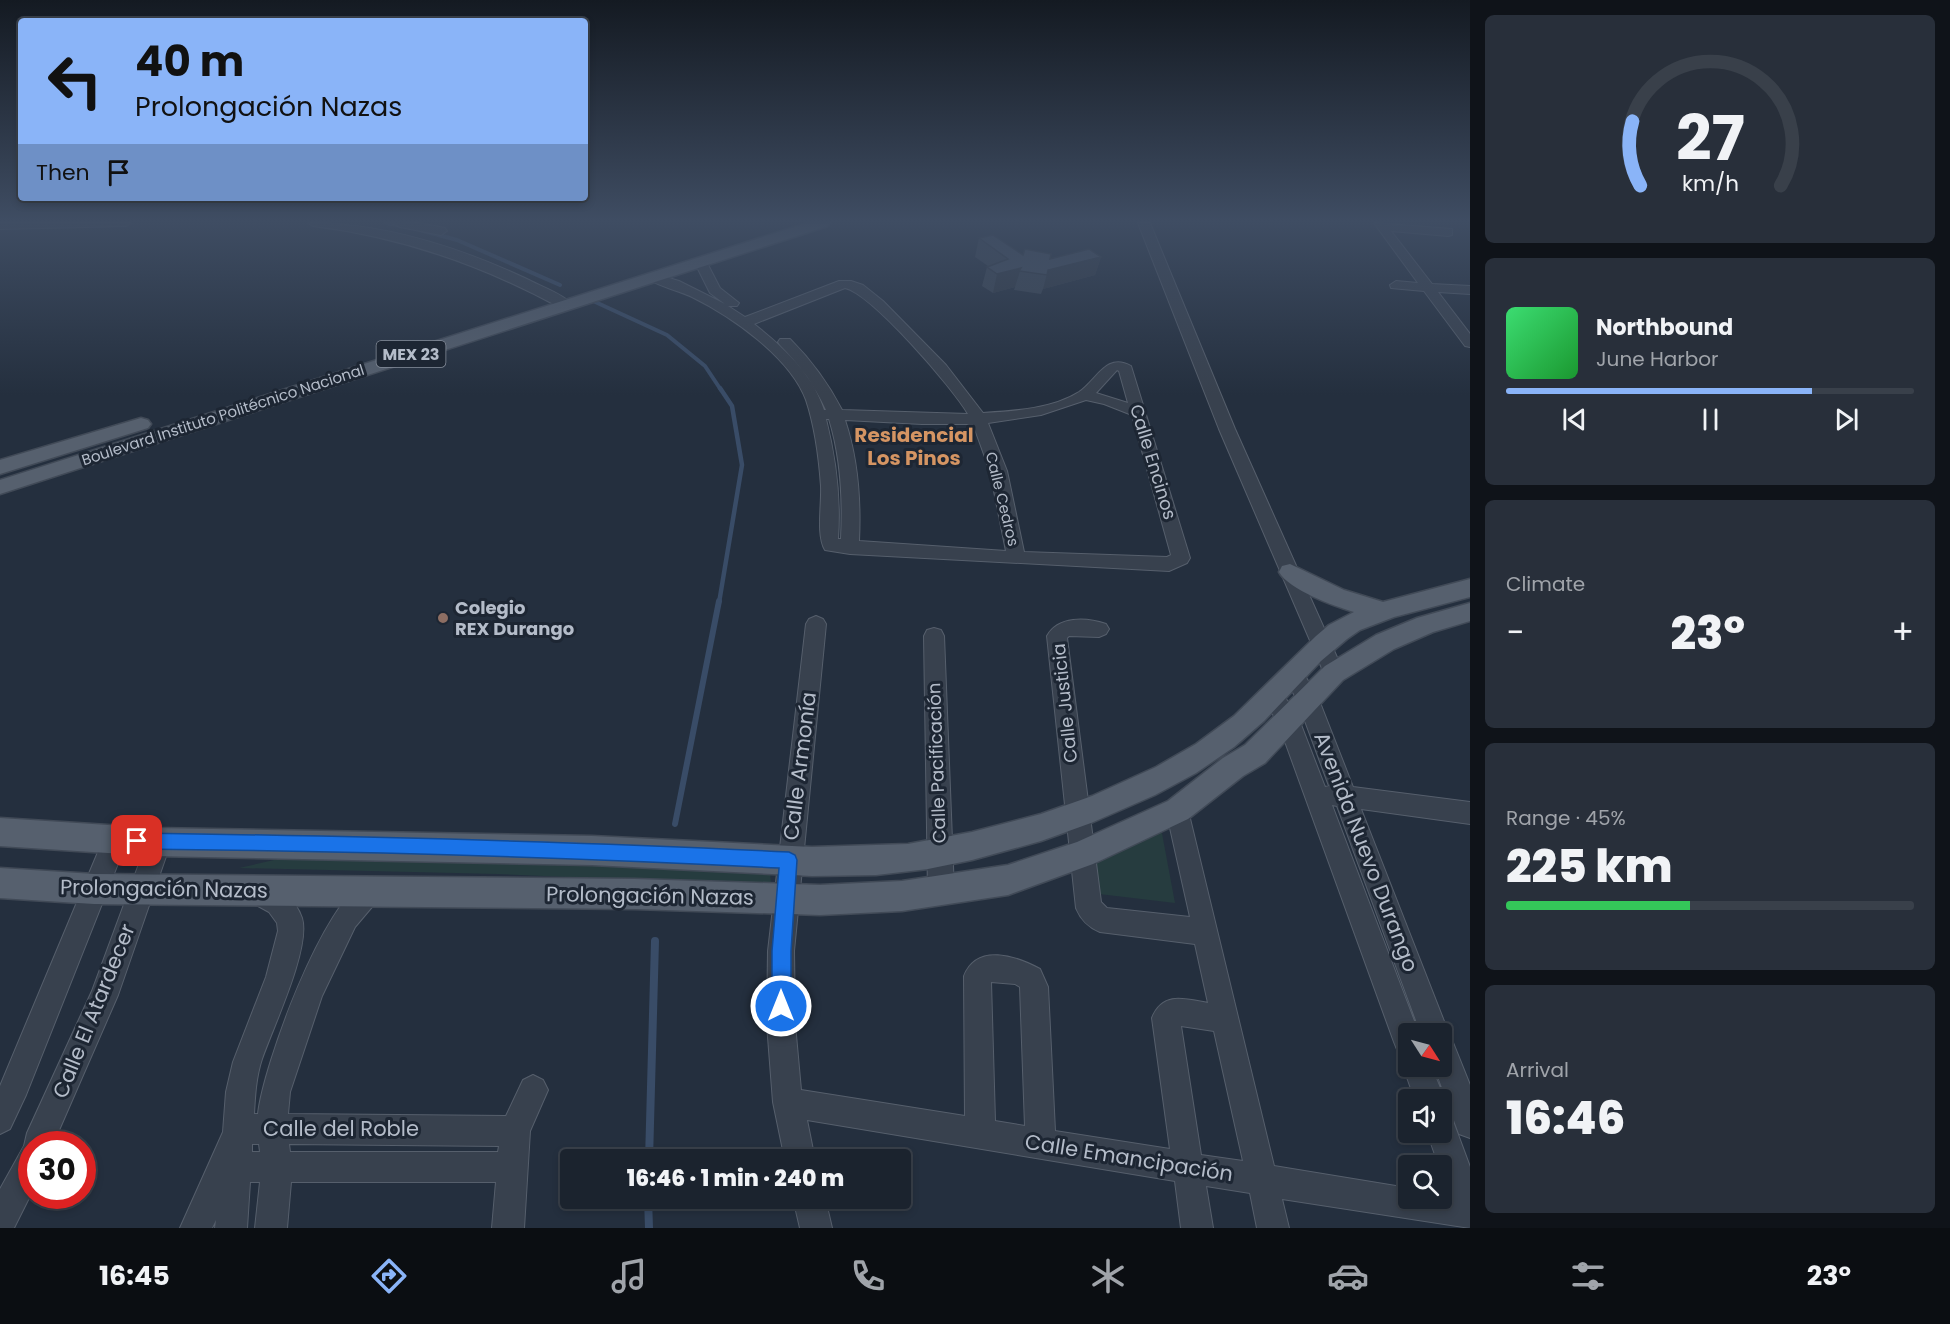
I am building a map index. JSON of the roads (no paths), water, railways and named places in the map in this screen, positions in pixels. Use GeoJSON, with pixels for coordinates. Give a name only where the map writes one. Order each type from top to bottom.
{"type":"FeatureCollection","features":[{"type":"Feature","properties":{"kind":"main road","name":"Boulevard Instituto Politécnico Nacional"},"geometry":{"type":"LineString","coordinates":[[0,487],[625,280]]}},
{"type":"Feature","properties":{"kind":"main road","name":"Boulevard Instituto Politécnico Nacional"},"geometry":{"type":"LineString","coordinates":[[0,467],[560,301],[639,280]]}},
{"type":"Feature","properties":{"kind":"main road"},"geometry":{"type":"LineString","coordinates":[[1290,572],[1334,598],[1353,605],[1385,611]]}},
{"type":"Feature","properties":{"kind":"main road","name":"Prolongación Nazas"},"geometry":{"type":"LineString","coordinates":[[0,832],[115,841],[347,844],[646,853],[789,860],[861,861],[908,858],[939,853],[1078,815],[1162,779],[1220,744],[1340,631],[1385,611],[1470,588]]}},
{"type":"Feature","properties":{"kind":"main road","name":"Prolongación Nazas"},"geometry":{"type":"LineString","coordinates":[[0,884],[140,890],[635,894],[867,900],[1008,880],[1082,854],[1178,810],[1233,767],[1255,754],[1289,722],[1334,673],[1385,642],[1426,625],[1470,612]]}},
{"type":"Feature","properties":{"kind":"street"},"geometry":{"type":"LineString","coordinates":[[519,280],[560,301]]}},
{"type":"Feature","properties":{"kind":"street"},"geometry":{"type":"LineString","coordinates":[[661,280],[719,301],[791,347],[806,363],[830,399],[847,455],[851,480],[850,548]]}},
{"type":"Feature","properties":{"kind":"street"},"geometry":{"type":"LineString","coordinates":[[1167,280],[1227,429],[1334,673]]}},
{"type":"Feature","properties":{"kind":"street"},"geometry":{"type":"LineString","coordinates":[[1423,280],[1464,328],[1470,343]]}},
{"type":"Feature","properties":{"kind":"street"},"geometry":{"type":"LineString","coordinates":[[687,290],[710,283],[719,301]]}},
{"type":"Feature","properties":{"kind":"street","name":"Calle Cedros"},"geometry":{"type":"LineString","coordinates":[[749,320],[841,285],[854,286],[884,310],[933,358],[979,420],[1001,484],[1016,558]]}},
{"type":"Feature","properties":{"kind":"street"},"geometry":{"type":"LineString","coordinates":[[1396,285],[1470,290]]}},
{"type":"Feature","properties":{"kind":"street"},"geometry":{"type":"LineString","coordinates":[[749,320],[789,365],[812,397],[828,466],[830,543],[850,548],[1016,558]]}},
{"type":"Feature","properties":{"kind":"street","name":"Calle Encinos"},"geometry":{"type":"LineString","coordinates":[[1016,558],[1169,564],[1179,561],[1182,554],[1137,412],[1126,369],[1119,365],[1113,366],[1084,395]]}},
{"type":"Feature","properties":{"kind":"street"},"geometry":{"type":"LineString","coordinates":[[817,414],[921,421],[979,420],[1042,410],[1084,395],[1108,400],[1137,412]]}},
{"type":"Feature","properties":{"kind":"street","name":"Calle Armonía"},"geometry":{"type":"LineString","coordinates":[[798,1149],[788,1102],[781,1024],[782,951],[789,860],[816,624]]}},
{"type":"Feature","properties":{"kind":"street","name":"Calle Justicia"},"geometry":{"type":"LineString","coordinates":[[1078,815],[1057,636],[1064,628],[1099,629]]}},
{"type":"Feature","properties":{"kind":"street","name":"Calle Pacificación"},"geometry":{"type":"LineString","coordinates":[[934,636],[941,891]]}},
{"type":"Feature","properties":{"kind":"street","name":"Avenida Nuevo Durango"},"geometry":{"type":"LineString","coordinates":[[1293,673],[1308,700],[1431,1023]]}},
{"type":"Feature","properties":{"kind":"street","name":"Avenida Nuevo Durango"},"geometry":{"type":"LineString","coordinates":[[1273,694],[1289,722],[1401,1023]]}},
{"type":"Feature","properties":{"kind":"street"},"geometry":{"type":"LineString","coordinates":[[1316,793],[1470,813]]}},
{"type":"Feature","properties":{"kind":"street"},"geometry":{"type":"LineString","coordinates":[[1178,810],[1273,1228]]}},
{"type":"Feature","properties":{"kind":"street"},"geometry":{"type":"LineString","coordinates":[[1078,815],[1087,901],[1089,908],[1100,919],[1204,932]]}},
{"type":"Feature","properties":{"kind":"street"},"geometry":{"type":"LineString","coordinates":[[0,1119],[44,1020],[94,889],[115,841]]}},
{"type":"Feature","properties":{"kind":"street","name":"Calle El Atardecer"},"geometry":{"type":"LineString","coordinates":[[44,1131],[104,995],[159,842]]}},
{"type":"Feature","properties":{"kind":"street"},"geometry":{"type":"LineString","coordinates":[[231,1228],[241,1092],[247,1062],[287,953],[291,931],[290,918],[278,903],[256,891]]}},
{"type":"Feature","properties":{"kind":"street"},"geometry":{"type":"LineString","coordinates":[[271,1228],[277,1166],[272,1128],[275,1092],[296,1030],[330,947],[346,918],[368,892]]}},
{"type":"Feature","properties":{"kind":"street"},"geometry":{"type":"LineString","coordinates":[[980,1134],[977,976],[987,968],[1018,971],[1031,978],[1034,987],[1041,1143]]}},
{"type":"Feature","properties":{"kind":"street"},"geometry":{"type":"LineString","coordinates":[[1197,1228],[1166,1018],[1176,1011],[1224,1019]]}},
{"type":"Feature","properties":{"kind":"street"},"geometry":{"type":"LineString","coordinates":[[261,1029],[296,1030]]}},
{"type":"Feature","properties":{"kind":"street"},"geometry":{"type":"LineString","coordinates":[[1452,1076],[1470,1124]]}},
{"type":"Feature","properties":{"kind":"street"},"geometry":{"type":"LineString","coordinates":[[508,1228],[515,1131],[533,1090]]}},
{"type":"Feature","properties":{"kind":"street","name":"Calle Emancipación"},"geometry":{"type":"LineString","coordinates":[[788,1102],[1470,1214]]}},
{"type":"Feature","properties":{"kind":"street","name":"Calle del Roble"},"geometry":{"type":"LineString","coordinates":[[196,1228],[240,1129],[515,1131]]}},
{"type":"Feature","properties":{"kind":"street"},"geometry":{"type":"LineString","coordinates":[[1446,1143],[1470,1209]]}},
{"type":"Feature","properties":{"kind":"street","name":"Calle del Roble"},"geometry":{"type":"LineString","coordinates":[[236,1167],[511,1167]]}},
{"type":"Feature","properties":{"kind":"street"},"geometry":{"type":"LineString","coordinates":[[0,1223],[18,1186]]}},
{"type":"Feature","properties":{"kind":"street"},"geometry":{"type":"LineString","coordinates":[[812,1209],[816,1228]]}},
{"type":"Feature","properties":{"kind":"waterway"},"geometry":{"type":"LineString","coordinates":[[549,280],[560,285]]}},
{"type":"Feature","properties":{"kind":"waterway"},"geometry":{"type":"LineString","coordinates":[[591,300],[667,335],[705,366],[721,390]]}},
{"type":"Feature","properties":{"kind":"waterway"},"geometry":{"type":"LineString","coordinates":[[719,603],[742,465],[732,406],[720,388]]}},
{"type":"Feature","properties":{"kind":"waterway"},"geometry":{"type":"LineString","coordinates":[[675,824],[719,601]]}},
{"type":"Feature","properties":{"kind":"waterway"},"geometry":{"type":"LineString","coordinates":[[649,1149],[655,941]]}},
{"type":"Feature","properties":{"kind":"waterway"},"geometry":{"type":"LineString","coordinates":[[648,1209],[649,1228]]}},
{"type":"Feature","properties":{"kind":"place","name":"Colegio REX Durango"},"geometry":{"type":"Point","coordinates":[443,618]}},
{"type":"Feature","properties":{"kind":"district","name":"Residencial Los Pinos"},"geometry":{"type":"Point","coordinates":[914,446]}}]}
